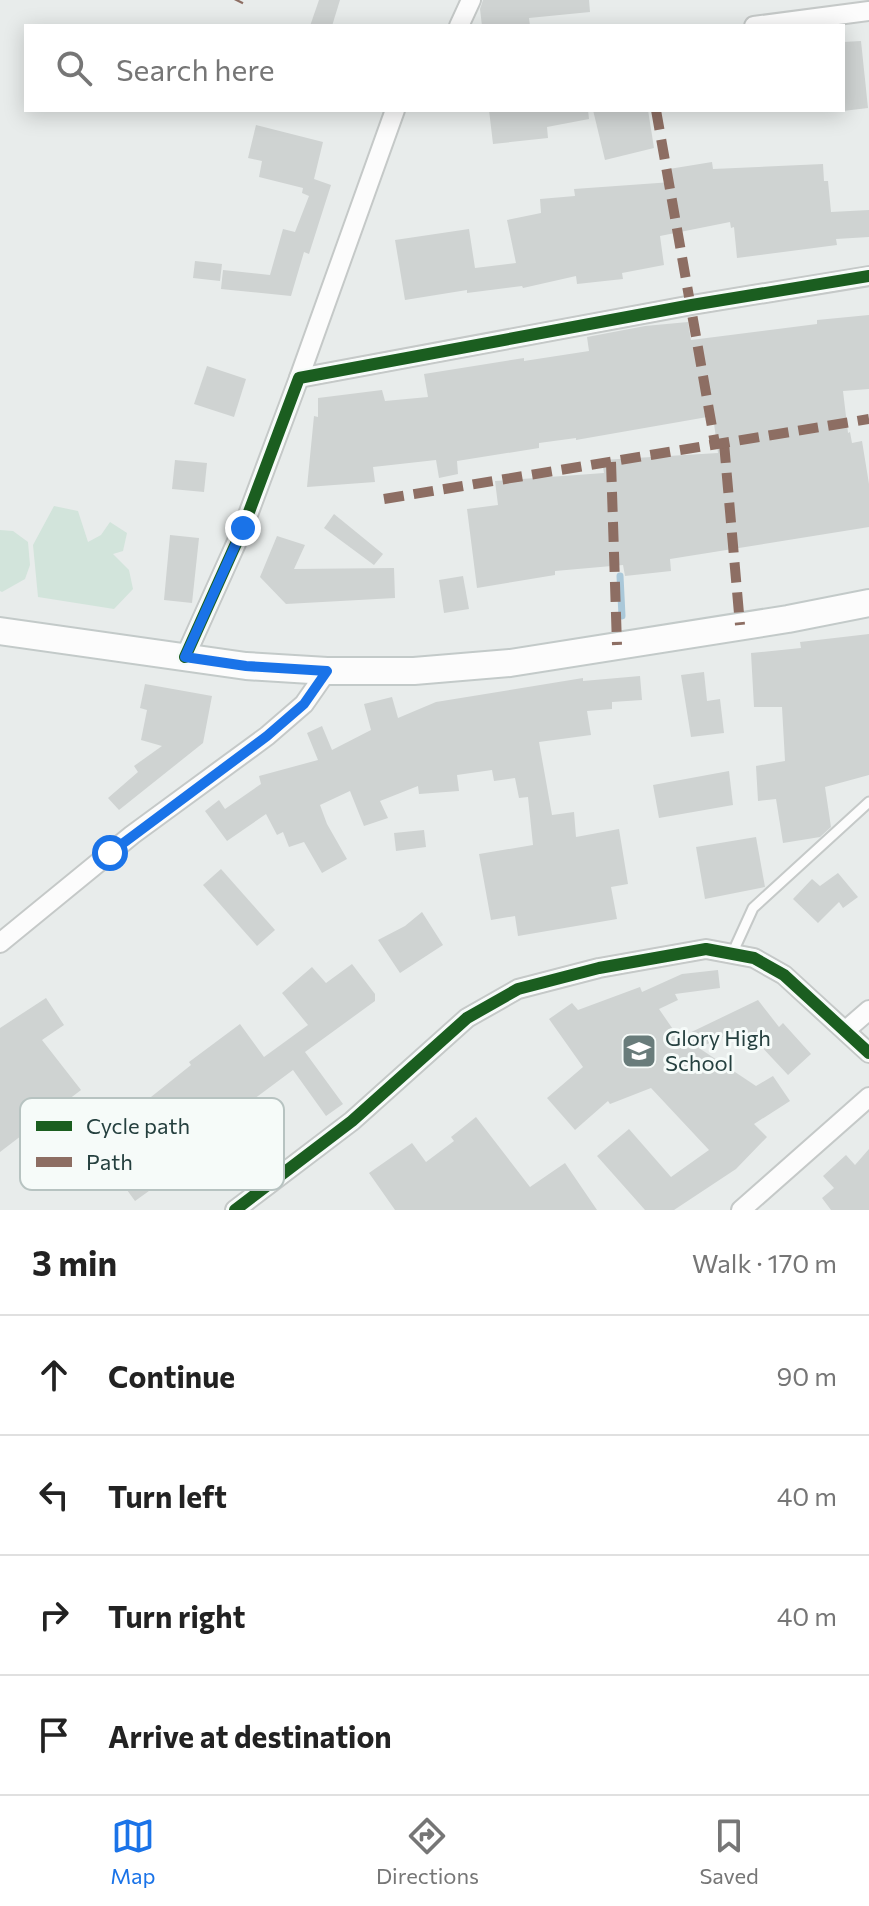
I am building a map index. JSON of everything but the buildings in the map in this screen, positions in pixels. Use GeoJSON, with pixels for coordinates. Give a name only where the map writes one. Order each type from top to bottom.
{"type":"FeatureCollection","features":[{"type":"Feature","properties":{"kind":"main road"},"geometry":{"type":"LineString","coordinates":[[0,631],[246,666],[327,671],[414,671],[510,663],[788,619],[869,603]]}},
{"type":"Feature","properties":{"kind":"street"},"geometry":{"type":"LineString","coordinates":[[460,24],[471,0]]}},
{"type":"Feature","properties":{"kind":"street"},"geometry":{"type":"LineString","coordinates":[[769,24],[869,11]]}},
{"type":"Feature","properties":{"kind":"street"},"geometry":{"type":"LineString","coordinates":[[185,657],[243,528],[394,112]]}},
{"type":"Feature","properties":{"kind":"street"},"geometry":{"type":"LineString","coordinates":[[299,378],[692,305],[869,276]]}},
{"type":"Feature","properties":{"kind":"street"},"geometry":{"type":"LineString","coordinates":[[0,943],[132,835],[267,736],[304,704],[327,671]]}},
{"type":"Feature","properties":{"kind":"street"},"geometry":{"type":"LineString","coordinates":[[284,1173],[352,1121],[467,1018],[518,989],[658,955],[706,949],[754,958],[784,975],[869,1053]]}},
{"type":"Feature","properties":{"kind":"street"},"geometry":{"type":"LineString","coordinates":[[846,1030],[869,1010]]}},
{"type":"Feature","properties":{"kind":"street"},"geometry":{"type":"LineString","coordinates":[[741,1210],[869,1097]]}},
{"type":"Feature","properties":{"kind":"street"},"geometry":{"type":"LineString","coordinates":[[235,1210],[261,1190]]}},
{"type":"Feature","properties":{"kind":"lane"},"geometry":{"type":"LineString","coordinates":[[732,954],[753,908],[869,802]]}},
{"type":"Feature","properties":{"kind":"shaded area"},"geometry":{"type":"Polygon","coordinates":[[[54,506],[78,511],[88,542],[101,535],[110,522],[127,533],[123,551],[113,554],[129,570],[133,589],[114,609],[38,597],[33,545],[54,506]]]}},
{"type":"Feature","properties":{"kind":"shaded area"},"geometry":{"type":"Polygon","coordinates":[[[0,530],[13,531],[28,542],[30,565],[25,579],[2,592],[0,591],[0,530]]]}},
{"type":"Feature","properties":{"kind":"waterway"},"geometry":{"type":"LineString","coordinates":[[620,576],[622,616]]}},
{"type":"Feature","properties":{"kind":"marked path"},"geometry":{"type":"LineString","coordinates":[[656,112],[715,444]]}},
{"type":"Feature","properties":{"kind":"marked path"},"geometry":{"type":"LineString","coordinates":[[384,499],[869,419]]}},
{"type":"Feature","properties":{"kind":"marked path"},"geometry":{"type":"LineString","coordinates":[[724,443],[740,625]]}},
{"type":"Feature","properties":{"kind":"marked path"},"geometry":{"type":"LineString","coordinates":[[611,462],[617,645]]}},
{"type":"Feature","properties":{"kind":"cycle path"},"geometry":{"type":"LineString","coordinates":[[185,657],[243,528],[299,378],[692,305],[869,276]]}},
{"type":"Feature","properties":{"kind":"cycle path"},"geometry":{"type":"LineString","coordinates":[[284,1173],[352,1121],[467,1018],[518,989],[599,968],[706,949],[754,958],[784,975],[869,1053]]}},
{"type":"Feature","properties":{"kind":"cycle path"},"geometry":{"type":"LineString","coordinates":[[235,1210],[261,1190]]}},
{"type":"Feature","properties":{"kind":"place","name":"Glory High School"},"geometry":{"type":"Point","coordinates":[639,1051]}},
{"type":"Feature","properties":{"kind":"route"},"geometry":{"type":"LineString","coordinates":[[110,853],[267,736],[304,704],[327,671],[246,666],[185,657],[243,528]]}}]}
